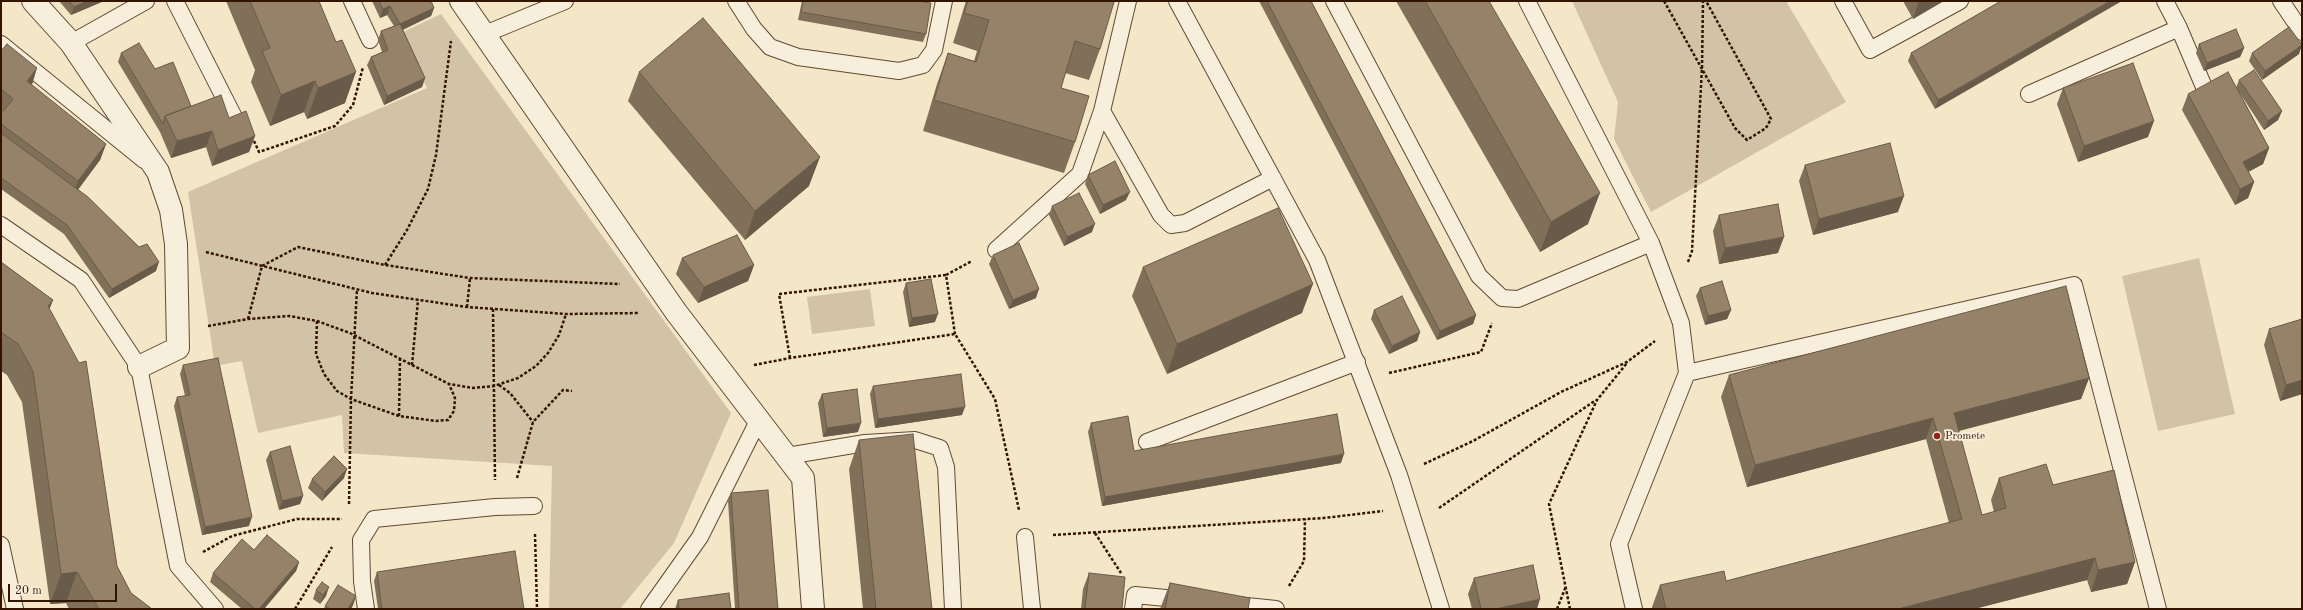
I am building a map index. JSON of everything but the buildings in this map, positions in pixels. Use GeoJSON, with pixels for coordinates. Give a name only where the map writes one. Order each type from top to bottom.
{"type":"FeatureCollection","features":[{"type":"Feature","properties":{"kind":"street"},"geometry":{"type":"LineString","coordinates":[[33,1],[71,43],[158,172],[171,210],[176,244],[178,348],[139,367]]}},
{"type":"Feature","properties":{"kind":"street"},"geometry":{"type":"LineString","coordinates":[[461,1],[656,285],[758,421],[803,478],[813,609]]}},
{"type":"Feature","properties":{"kind":"lane"},"geometry":{"type":"LineString","coordinates":[[71,43],[146,1]]}},
{"type":"Feature","properties":{"kind":"lane"},"geometry":{"type":"LineString","coordinates":[[175,1],[236,121]]}},
{"type":"Feature","properties":{"kind":"lane"},"geometry":{"type":"LineString","coordinates":[[352,1],[370,40]]}},
{"type":"Feature","properties":{"kind":"lane"},"geometry":{"type":"LineString","coordinates":[[485,34],[565,1]]}},
{"type":"Feature","properties":{"kind":"lane"},"geometry":{"type":"LineString","coordinates":[[736,1],[754,29],[770,47],[798,57],[899,71],[924,65],[934,50],[944,1]]}},
{"type":"Feature","properties":{"kind":"lane"},"geometry":{"type":"LineString","coordinates":[[996,250],[1080,174],[1102,111],[1128,1]]}},
{"type":"Feature","properties":{"kind":"lane"},"geometry":{"type":"LineString","coordinates":[[1178,1],[1317,260],[1399,475],[1441,609]]}},
{"type":"Feature","properties":{"kind":"lane"},"geometry":{"type":"LineString","coordinates":[[1334,1],[1479,276],[1502,298],[1518,299],[1651,243]]}},
{"type":"Feature","properties":{"kind":"lane"},"geometry":{"type":"LineString","coordinates":[[1527,1],[1651,243],[1679,317],[1687,373],[1619,544],[1634,609]]}},
{"type":"Feature","properties":{"kind":"lane"},"geometry":{"type":"LineString","coordinates":[[1843,1],[1870,50],[1960,1]]}},
{"type":"Feature","properties":{"kind":"lane"},"geometry":{"type":"LineString","coordinates":[[2165,1],[2179,28],[2204,87]]}},
{"type":"Feature","properties":{"kind":"lane"},"geometry":{"type":"LineString","coordinates":[[2281,1],[2302,32]]}},
{"type":"Feature","properties":{"kind":"lane"},"geometry":{"type":"LineString","coordinates":[[2029,94],[2179,28]]}},
{"type":"Feature","properties":{"kind":"lane"},"geometry":{"type":"LineString","coordinates":[[1,44],[158,172]]}},
{"type":"Feature","properties":{"kind":"lane"},"geometry":{"type":"LineString","coordinates":[[1102,111],[1160,216],[1171,225],[1185,224],[1273,178]]}},
{"type":"Feature","properties":{"kind":"lane"},"geometry":{"type":"LineString","coordinates":[[1,225],[81,280],[139,367],[178,566],[215,609]]}},
{"type":"Feature","properties":{"kind":"lane"},"geometry":{"type":"LineString","coordinates":[[1687,373],[2074,285],[2158,609]]}},
{"type":"Feature","properties":{"kind":"lane"},"geometry":{"type":"LineString","coordinates":[[1147,442],[1357,362]]}},
{"type":"Feature","properties":{"kind":"lane"},"geometry":{"type":"LineString","coordinates":[[649,609],[700,537],[758,421]]}},
{"type":"Feature","properties":{"kind":"lane"},"geometry":{"type":"LineString","coordinates":[[787,456],[865,443],[915,440],[940,448],[946,467],[953,609]]}},
{"type":"Feature","properties":{"kind":"lane"},"geometry":{"type":"LineString","coordinates":[[366,609],[362,582],[361,540],[374,519],[502,507],[534,506]]}},
{"type":"Feature","properties":{"kind":"lane"},"geometry":{"type":"LineString","coordinates":[[1025,537],[1032,609]]}},
{"type":"Feature","properties":{"kind":"lane"},"geometry":{"type":"LineString","coordinates":[[1,545],[15,609]]}},
{"type":"Feature","properties":{"kind":"lane"},"geometry":{"type":"LineString","coordinates":[[1134,602],[1208,602],[1270,609]]}},
{"type":"Feature","properties":{"kind":"path"},"geometry":{"type":"LineString","coordinates":[[1664,1],[1735,128],[1747,140],[1766,128],[1771,119],[1706,1]]}},
{"type":"Feature","properties":{"kind":"path"},"geometry":{"type":"LineString","coordinates":[[1692,251],[1702,68],[1703,1]]}},
{"type":"Feature","properties":{"kind":"path"},"geometry":{"type":"LineString","coordinates":[[385,265],[407,230],[428,189],[436,155],[451,39]]}},
{"type":"Feature","properties":{"kind":"path"},"geometry":{"type":"LineString","coordinates":[[236,121],[246,126],[259,152],[335,126],[354,105],[370,40]]}},
{"type":"Feature","properties":{"kind":"path"},"geometry":{"type":"LineString","coordinates":[[176,244],[357,289],[467,307],[566,314],[676,312]]}},
{"type":"Feature","properties":{"kind":"path"},"geometry":{"type":"LineString","coordinates":[[248,319],[262,266],[298,247],[385,265],[470,278],[577,284],[656,285]]}},
{"type":"Feature","properties":{"kind":"path"},"geometry":{"type":"LineString","coordinates":[[790,358],[779,294],[946,275],[955,334],[995,399],[1025,537],[1305,519],[1410,508]]}},
{"type":"Feature","properties":{"kind":"path"},"geometry":{"type":"LineString","coordinates":[[467,307],[470,278]]}},
{"type":"Feature","properties":{"kind":"path"},"geometry":{"type":"LineString","coordinates":[[349,519],[351,399],[357,289]]}},
{"type":"Feature","properties":{"kind":"path"},"geometry":{"type":"LineString","coordinates":[[412,365],[418,300]]}},
{"type":"Feature","properties":{"kind":"path"},"geometry":{"type":"LineString","coordinates":[[492,309],[494,386],[502,507]]}},
{"type":"Feature","properties":{"kind":"path"},"geometry":{"type":"LineString","coordinates":[[178,332],[248,319],[289,316],[317,321],[355,335],[449,384],[473,388],[498,385],[518,378],[536,366],[548,353],[559,334],[566,314]]}},
{"type":"Feature","properties":{"kind":"path"},"geometry":{"type":"LineString","coordinates":[[1415,368],[1481,352],[1495,316]]}},
{"type":"Feature","properties":{"kind":"path"},"geometry":{"type":"LineString","coordinates":[[1399,475],[1473,441],[1561,392],[1627,362],[1654,342],[1679,317]]}},
{"type":"Feature","properties":{"kind":"path"},"geometry":{"type":"LineString","coordinates":[[317,321],[316,354],[324,374],[337,390],[351,399],[399,416],[436,422],[448,420],[454,410],[455,398],[449,384]]}},
{"type":"Feature","properties":{"kind":"path"},"geometry":{"type":"LineString","coordinates":[[750,366],[790,358],[955,334]]}},
{"type":"Feature","properties":{"kind":"path"},"geometry":{"type":"LineString","coordinates":[[399,416],[400,359]]}},
{"type":"Feature","properties":{"kind":"path"},"geometry":{"type":"LineString","coordinates":[[1570,609],[1549,504],[1597,400],[1627,362]]}},
{"type":"Feature","properties":{"kind":"path"},"geometry":{"type":"LineString","coordinates":[[498,385],[510,393],[533,422]]}},
{"type":"Feature","properties":{"kind":"path"},"geometry":{"type":"LineString","coordinates":[[502,507],[533,422],[563,390],[572,392]]}},
{"type":"Feature","properties":{"kind":"path"},"geometry":{"type":"LineString","coordinates":[[1415,524],[1597,400]]}},
{"type":"Feature","properties":{"kind":"path"},"geometry":{"type":"LineString","coordinates":[[534,506],[537,609]]}},
{"type":"Feature","properties":{"kind":"path"},"geometry":{"type":"LineString","coordinates":[[178,566],[232,536],[298,519],[374,519]]}},
{"type":"Feature","properties":{"kind":"path"},"geometry":{"type":"LineString","coordinates":[[1270,609],[1304,561],[1305,519]]}},
{"type":"Feature","properties":{"kind":"path"},"geometry":{"type":"LineString","coordinates":[[1095,533],[1134,602]]}},
{"type":"Feature","properties":{"kind":"path"},"geometry":{"type":"LineString","coordinates":[[295,609],[334,545]]}},
{"type":"Feature","properties":{"kind":"path"},"geometry":{"type":"LineString","coordinates":[[1557,609],[1566,585]]}},
{"type":"Feature","properties":{"kind":"shaded area"},"geometry":{"type":"Polygon","coordinates":[[[1572,1],[1786,1],[1846,102],[1651,212],[1614,139],[1618,102],[1572,1]]]}},
{"type":"Feature","properties":{"kind":"shaded area"},"geometry":{"type":"Polygon","coordinates":[[[441,14],[731,413],[674,543],[620,609],[549,609],[552,466],[344,453],[342,415],[258,433],[242,361],[215,366],[188,192],[427,88],[401,33],[441,14]]]}},
{"type":"Feature","properties":{"kind":"shaded area"},"geometry":{"type":"Polygon","coordinates":[[[2199,258],[2235,414],[2158,431],[2122,276],[2199,258]]]}},
{"type":"Feature","properties":{"kind":"shaded area"},"geometry":{"type":"Polygon","coordinates":[[[870,289],[875,326],[812,334],[807,297],[870,289]]]}},
{"type":"Feature","properties":{"kind":"place","name":"Promete"},"geometry":{"type":"Point","coordinates":[1937,436]}}]}
